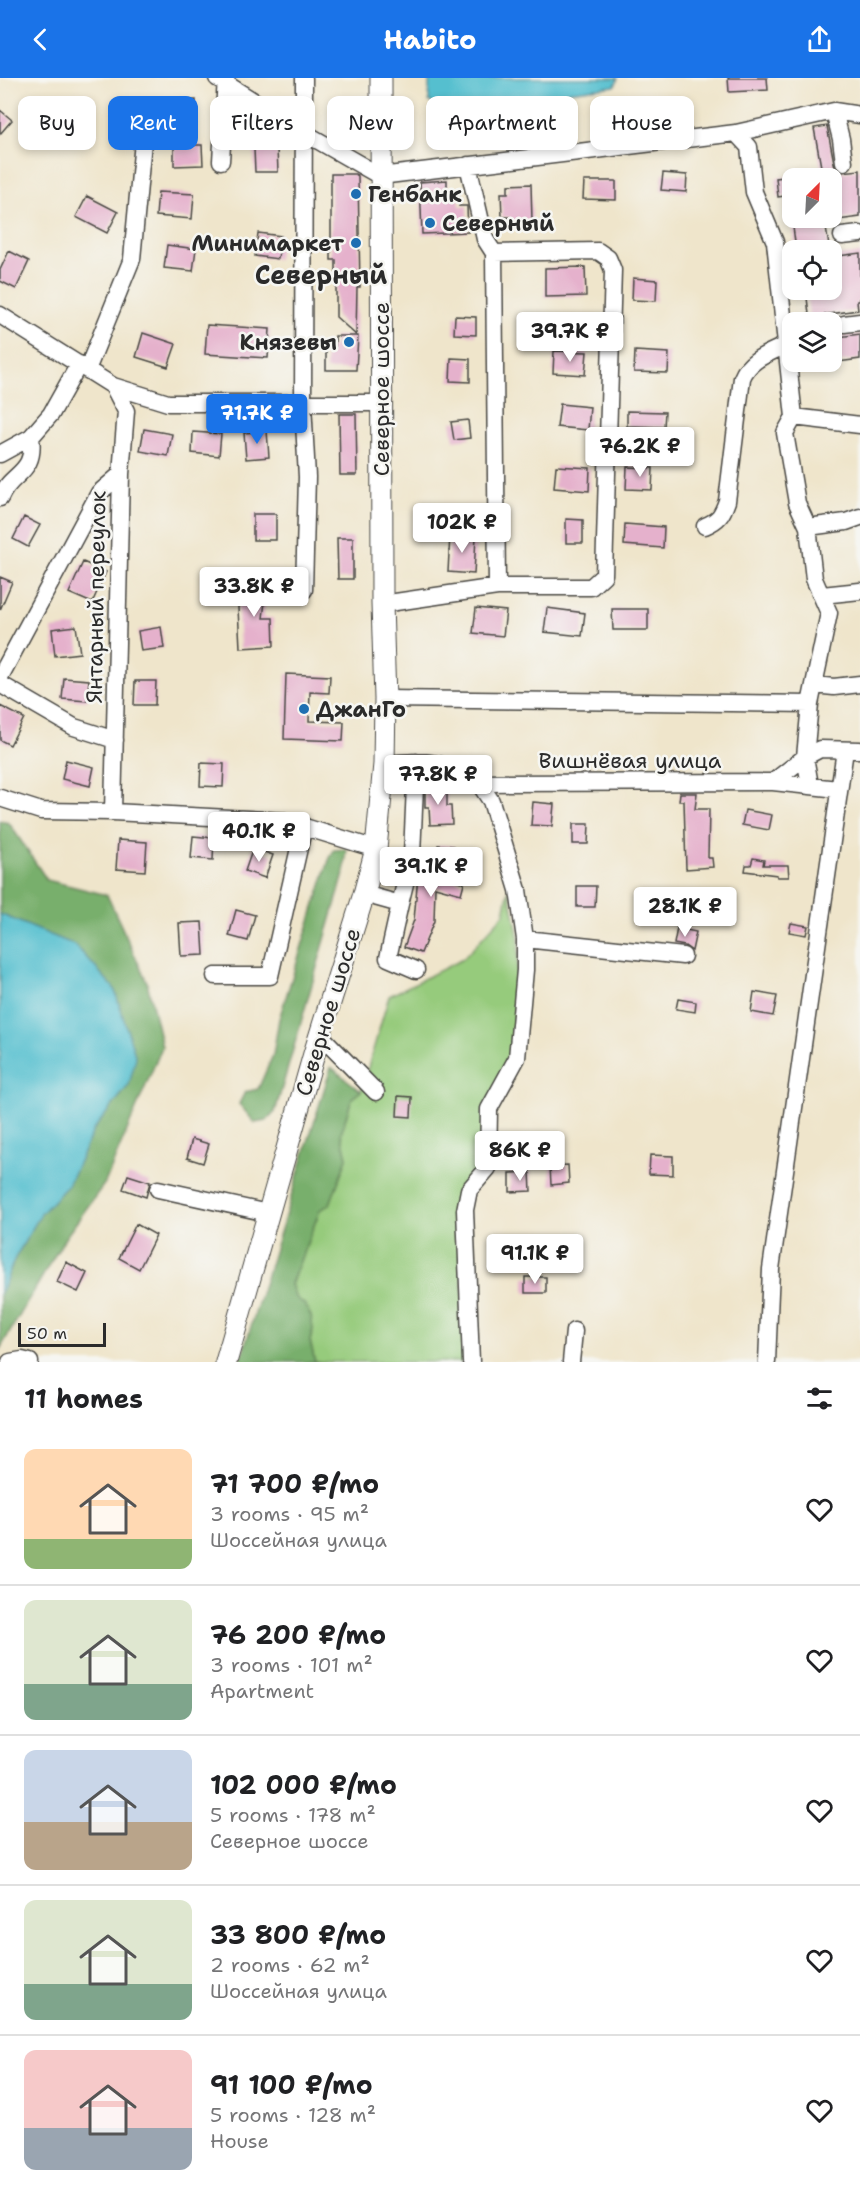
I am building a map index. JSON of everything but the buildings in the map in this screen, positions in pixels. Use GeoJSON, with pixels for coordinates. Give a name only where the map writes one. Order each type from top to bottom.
{"type":"FeatureCollection","features":[{"type":"Feature","properties":{"kind":"main road","name":"Северное шоссе"},"geometry":{"type":"LineString","coordinates":[[226,1362],[376,849],[384,764],[385,699],[382,604],[381,78]]}},
{"type":"Feature","properties":{"kind":"street"},"geometry":{"type":"LineString","coordinates":[[304,78],[304,96]]}},
{"type":"Feature","properties":{"kind":"street"},"geometry":{"type":"LineString","coordinates":[[223,80],[248,96]]}},
{"type":"Feature","properties":{"kind":"street"},"geometry":{"type":"LineString","coordinates":[[221,161],[223,80]]}},
{"type":"Feature","properties":{"kind":"street"},"geometry":{"type":"LineString","coordinates":[[315,139],[380,176],[736,133],[834,111],[860,115]]}},
{"type":"Feature","properties":{"kind":"street"},"geometry":{"type":"LineString","coordinates":[[834,111],[844,162]]}},
{"type":"Feature","properties":{"kind":"street"},"geometry":{"type":"LineString","coordinates":[[736,133],[749,147],[754,192],[775,242],[782,312]]}},
{"type":"Feature","properties":{"kind":"street"},"geometry":{"type":"LineString","coordinates":[[0,454],[31,437],[51,414],[83,367],[132,259],[142,150]]}},
{"type":"Feature","properties":{"kind":"street"},"geometry":{"type":"LineString","coordinates":[[303,150],[303,404],[307,477],[304,590]]}},
{"type":"Feature","properties":{"kind":"street"},"geometry":{"type":"LineString","coordinates":[[468,165],[485,239],[494,253],[497,587]]}},
{"type":"Feature","properties":{"kind":"street"},"geometry":{"type":"LineString","coordinates":[[842,236],[860,234]]}},
{"type":"Feature","properties":{"kind":"street"},"geometry":{"type":"LineString","coordinates":[[382,604],[497,587],[591,587],[604,575],[614,270],[608,258],[598,251],[494,253]]}},
{"type":"Feature","properties":{"kind":"street"},"geometry":{"type":"LineString","coordinates":[[0,315],[113,386],[168,403],[382,402]]}},
{"type":"Feature","properties":{"kind":"street"},"geometry":{"type":"LineString","coordinates":[[705,525],[715,522],[722,516],[727,501],[742,378],[745,370],[758,359],[782,347]]}},
{"type":"Feature","properties":{"kind":"street"},"geometry":{"type":"LineString","coordinates":[[789,372],[794,417],[784,433],[797,503],[808,526],[814,579],[829,613],[810,704],[805,757],[810,785]]}},
{"type":"Feature","properties":{"kind":"street","name":"Янтарный переулок"},"geometry":{"type":"LineString","coordinates":[[113,386],[126,411],[121,474],[113,812]]}},
{"type":"Feature","properties":{"kind":"street"},"geometry":{"type":"LineString","coordinates":[[794,417],[860,426]]}},
{"type":"Feature","properties":{"kind":"street"},"geometry":{"type":"LineString","coordinates":[[0,498],[3,491],[27,465],[33,451],[31,437]]}},
{"type":"Feature","properties":{"kind":"street"},"geometry":{"type":"LineString","coordinates":[[0,677],[99,493],[121,474]]}},
{"type":"Feature","properties":{"kind":"street"},"geometry":{"type":"LineString","coordinates":[[808,526],[846,522],[860,517]]}},
{"type":"Feature","properties":{"kind":"street"},"geometry":{"type":"LineString","coordinates":[[822,595],[860,591]]}},
{"type":"Feature","properties":{"kind":"street"},"geometry":{"type":"LineString","coordinates":[[0,684],[74,727],[115,740]]}},
{"type":"Feature","properties":{"kind":"street"},"geometry":{"type":"LineString","coordinates":[[814,685],[834,687],[860,684]]}},
{"type":"Feature","properties":{"kind":"street"},"geometry":{"type":"LineString","coordinates":[[385,699],[810,704]]}},
{"type":"Feature","properties":{"kind":"street"},"geometry":{"type":"LineString","coordinates":[[767,1362],[771,1269],[838,789],[852,750],[819,749],[805,757],[773,783]]}},
{"type":"Feature","properties":{"kind":"street"},"geometry":{"type":"LineString","coordinates":[[416,762],[412,855],[388,958],[416,970]]}},
{"type":"Feature","properties":{"kind":"street"},"geometry":{"type":"LineString","coordinates":[[384,764],[439,763],[460,770],[479,783],[490,801],[518,890],[525,939],[525,970],[517,1058],[489,1109],[488,1168],[469,1190],[465,1210],[471,1362]]}},
{"type":"Feature","properties":{"kind":"street","name":"Вишнёвая улица"},"geometry":{"type":"LineString","coordinates":[[479,783],[773,783],[838,789]]}},
{"type":"Feature","properties":{"kind":"street"},"geometry":{"type":"LineString","coordinates":[[0,798],[41,811],[113,812],[285,821],[376,849]]}},
{"type":"Feature","properties":{"kind":"street"},"geometry":{"type":"LineString","coordinates":[[215,976],[270,976],[304,826]]}},
{"type":"Feature","properties":{"kind":"street"},"geometry":{"type":"LineString","coordinates":[[364,894],[400,904]]}},
{"type":"Feature","properties":{"kind":"street"},"geometry":{"type":"LineString","coordinates":[[525,939],[683,956]]}},
{"type":"Feature","properties":{"kind":"street"},"geometry":{"type":"LineString","coordinates":[[320,1035],[376,1092]]}},
{"type":"Feature","properties":{"kind":"street"},"geometry":{"type":"LineString","coordinates":[[159,1189],[268,1213]]}},
{"type":"Feature","properties":{"kind":"street"},"geometry":{"type":"LineString","coordinates":[[571,1362],[574,1331]]}},
{"type":"Feature","properties":{"kind":"street"},"geometry":{"type":"LineString","coordinates":[[10,1362],[22,1360],[30,1362]]}},
{"type":"Feature","properties":{"kind":"green space"},"geometry":{"type":"Polygon","coordinates":[[[0,821],[9,823],[47,880],[107,895],[147,982],[162,1047],[105,1183],[65,1238],[0,1349],[0,1295],[15,1258],[41,1213],[68,1185],[94,1128],[129,1085],[75,946],[0,914],[0,821]]]}},
{"type":"Feature","properties":{"kind":"green space"},"geometry":{"type":"Polygon","coordinates":[[[347,849],[344,874],[275,1112],[266,1121],[255,1123],[239,1104],[245,1092],[258,1089],[273,1055],[279,1019],[329,860],[334,850],[347,849]]]}},
{"type":"Feature","properties":{"kind":"green space"},"geometry":{"type":"Polygon","coordinates":[[[509,889],[519,939],[511,1054],[482,1166],[462,1186],[459,1212],[466,1362],[315,1362],[310,1341],[313,1329],[305,1305],[295,1297],[291,1284],[320,1210],[330,1204],[347,1158],[341,1133],[352,1098],[361,1091],[389,996],[463,959],[504,914],[509,889]]]}},
{"type":"Feature","properties":{"kind":"green space"},"geometry":{"type":"Polygon","coordinates":[[[331,1067],[361,1091],[352,1098],[341,1133],[347,1158],[330,1204],[320,1210],[291,1284],[295,1297],[305,1305],[311,1316],[313,1329],[310,1341],[315,1362],[240,1362],[331,1067]]]}},
{"type":"Feature","properties":{"kind":"water"},"geometry":{"type":"Polygon","coordinates":[[[429,78],[618,78],[615,86],[535,96],[429,96],[429,78]]]}},
{"type":"Feature","properties":{"kind":"water"},"geometry":{"type":"Polygon","coordinates":[[[0,914],[75,945],[114,988],[136,1058],[129,1085],[94,1129],[68,1185],[41,1214],[15,1258],[0,1295],[0,914]]]}},
{"type":"Feature","properties":{"kind":"place","name":"Генбанк"},"geometry":{"type":"Point","coordinates":[356,194]}},
{"type":"Feature","properties":{"kind":"place","name":"Северный"},"geometry":{"type":"Point","coordinates":[430,223]}},
{"type":"Feature","properties":{"kind":"place","name":"Минимаркет"},"geometry":{"type":"Point","coordinates":[356,243]}},
{"type":"Feature","properties":{"kind":"place","name":"Князевы"},"geometry":{"type":"Point","coordinates":[349,342]}},
{"type":"Feature","properties":{"kind":"place","name":"ДжанГо"},"geometry":{"type":"Point","coordinates":[304,709]}},
{"type":"Feature","properties":{"kind":"district","name":"Северный"},"geometry":{"type":"Point","coordinates":[321,274]}}]}
